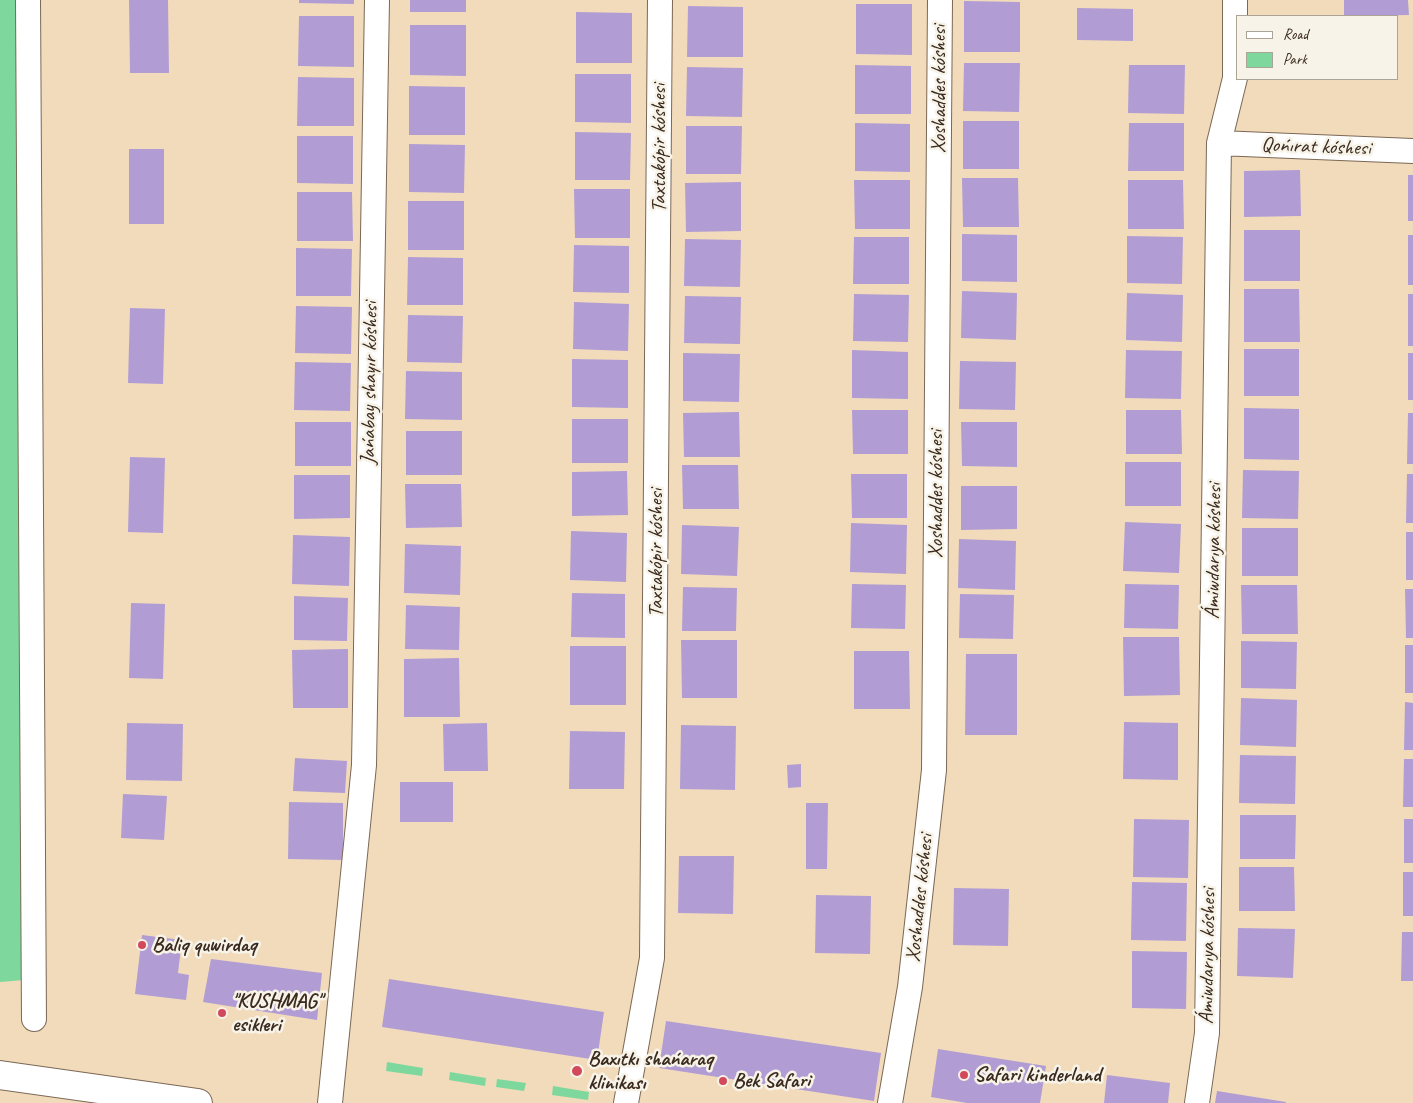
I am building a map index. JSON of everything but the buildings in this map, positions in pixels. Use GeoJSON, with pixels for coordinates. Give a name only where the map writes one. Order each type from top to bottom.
{"type":"FeatureCollection","features":[{"type":"Feature","properties":{"kind":"main road"},"geometry":{"type":"LineString","coordinates":[[0,1075],[186,1102]]}},
{"type":"Feature","properties":{"kind":"street"},"geometry":{"type":"LineString","coordinates":[[28,0],[34,1019]]}},
{"type":"Feature","properties":{"kind":"street","name":"Jańabay shayır kóshesi"},"geometry":{"type":"LineString","coordinates":[[330,1103],[364,765],[377,0]]}},
{"type":"Feature","properties":{"kind":"street","name":"Taxtakópir kóshesi"},"geometry":{"type":"LineString","coordinates":[[626,1103],[652,958],[660,0]]}},
{"type":"Feature","properties":{"kind":"street","name":"Xoshaddes kóshesi"},"geometry":{"type":"LineString","coordinates":[[890,1103],[910,987],[934,770],[940,0]]}},
{"type":"Feature","properties":{"kind":"street","name":"Ámiwdarıya kóshesi"},"geometry":{"type":"LineString","coordinates":[[1197,1103],[1207,1033],[1220,143],[1234,78],[1235,0]]}},
{"type":"Feature","properties":{"kind":"street","name":"Qońırat kóshesi"},"geometry":{"type":"LineString","coordinates":[[1220,143],[1413,151]]}},
{"type":"Feature","properties":{"kind":"green space"},"geometry":{"type":"Polygon","coordinates":[[[0,0],[18,0],[24,980],[0,982],[0,0]]]}},
{"type":"Feature","properties":{"kind":"green space"},"geometry":{"type":"Polygon","coordinates":[[[387,1062],[423,1068],[422,1076],[386,1071],[387,1062]]]}},
{"type":"Feature","properties":{"kind":"green space"},"geometry":{"type":"Polygon","coordinates":[[[450,1072],[486,1078],[485,1086],[449,1080],[450,1072]]]}},
{"type":"Feature","properties":{"kind":"green space"},"geometry":{"type":"Polygon","coordinates":[[[497,1079],[526,1083],[524,1091],[496,1087],[497,1079]]]}},
{"type":"Feature","properties":{"kind":"green space"},"geometry":{"type":"Polygon","coordinates":[[[553,1086],[589,1092],[588,1100],[552,1095],[553,1086]]]}},
{"type":"Feature","properties":{"kind":"place","name":"Baliq quwirdaq"},"geometry":{"type":"Point","coordinates":[142,945]}},
{"type":"Feature","properties":{"kind":"place","name":"\"KUSHMAG\" esikleri"},"geometry":{"type":"Point","coordinates":[222,1013]}},
{"type":"Feature","properties":{"kind":"place","name":"Baxıtkı shańaraq klinikası"},"geometry":{"type":"Point","coordinates":[577,1071]}},
{"type":"Feature","properties":{"kind":"place","name":"Safari kinderland"},"geometry":{"type":"Point","coordinates":[964,1075]}},
{"type":"Feature","properties":{"kind":"place","name":"Bek Safari"},"geometry":{"type":"Point","coordinates":[723,1081]}}]}
